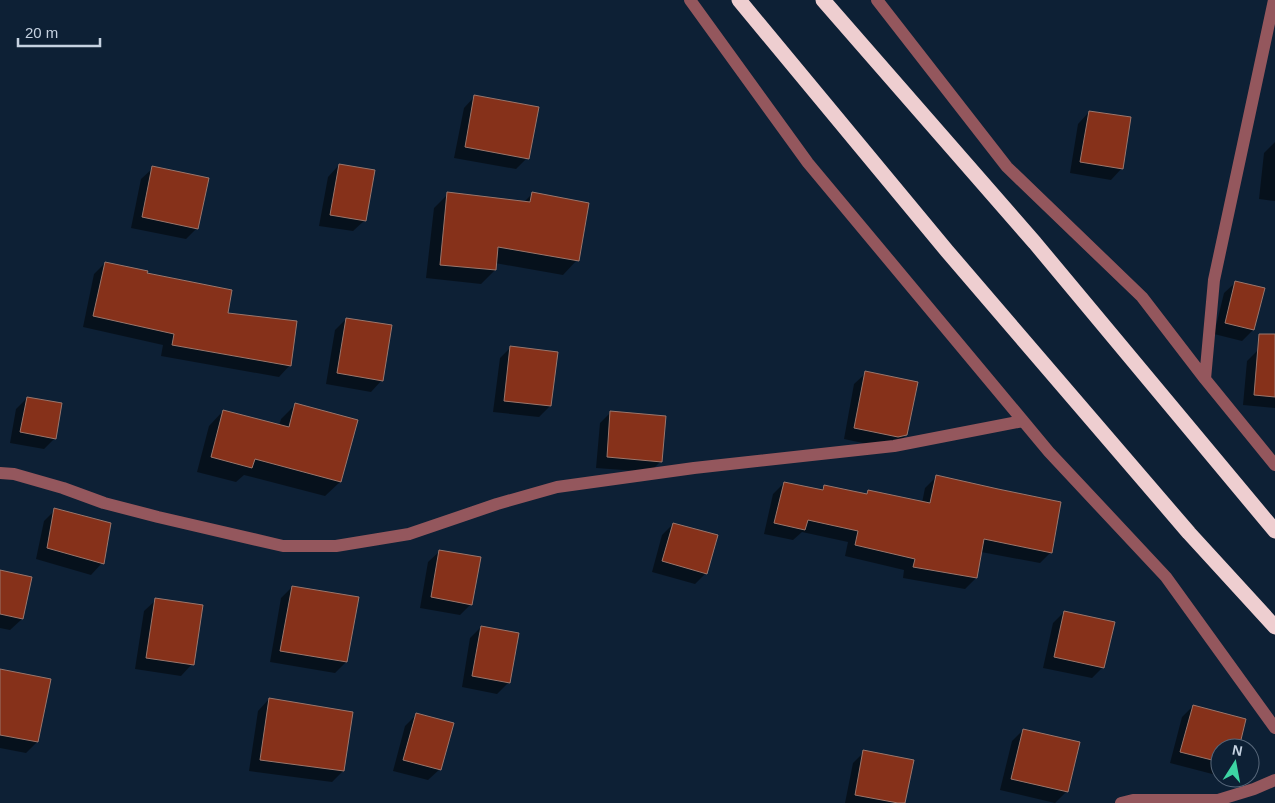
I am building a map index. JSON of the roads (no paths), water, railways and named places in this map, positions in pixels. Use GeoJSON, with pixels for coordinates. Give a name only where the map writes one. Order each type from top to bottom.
{"type":"FeatureCollection","features":[{"type":"Feature","properties":{"kind":"highway"},"geometry":{"type":"LineString","coordinates":[[739,0],[947,251],[1189,533],[1275,627]]}},
{"type":"Feature","properties":{"kind":"highway"},"geometry":{"type":"LineString","coordinates":[[823,0],[1035,243],[1275,531]]}},
{"type":"Feature","properties":{"kind":"street"},"geometry":{"type":"LineString","coordinates":[[690,0],[808,163],[1049,452],[1166,577],[1275,728]]}},
{"type":"Feature","properties":{"kind":"street"},"geometry":{"type":"LineString","coordinates":[[877,0],[1007,167],[1142,297],[1205,379],[1275,465]]}},
{"type":"Feature","properties":{"kind":"street"},"geometry":{"type":"LineString","coordinates":[[1205,379],[1214,280],[1274,0]]}},
{"type":"Feature","properties":{"kind":"street"},"geometry":{"type":"LineString","coordinates":[[0,473],[14,474],[63,488],[104,503],[158,517],[284,546],[336,546],[409,534],[497,504],[557,487],[694,468],[894,446],[1023,421]]}},
{"type":"Feature","properties":{"kind":"street"},"geometry":{"type":"LineString","coordinates":[[1122,803],[1133,800],[1217,802],[1275,780]]}}]}
